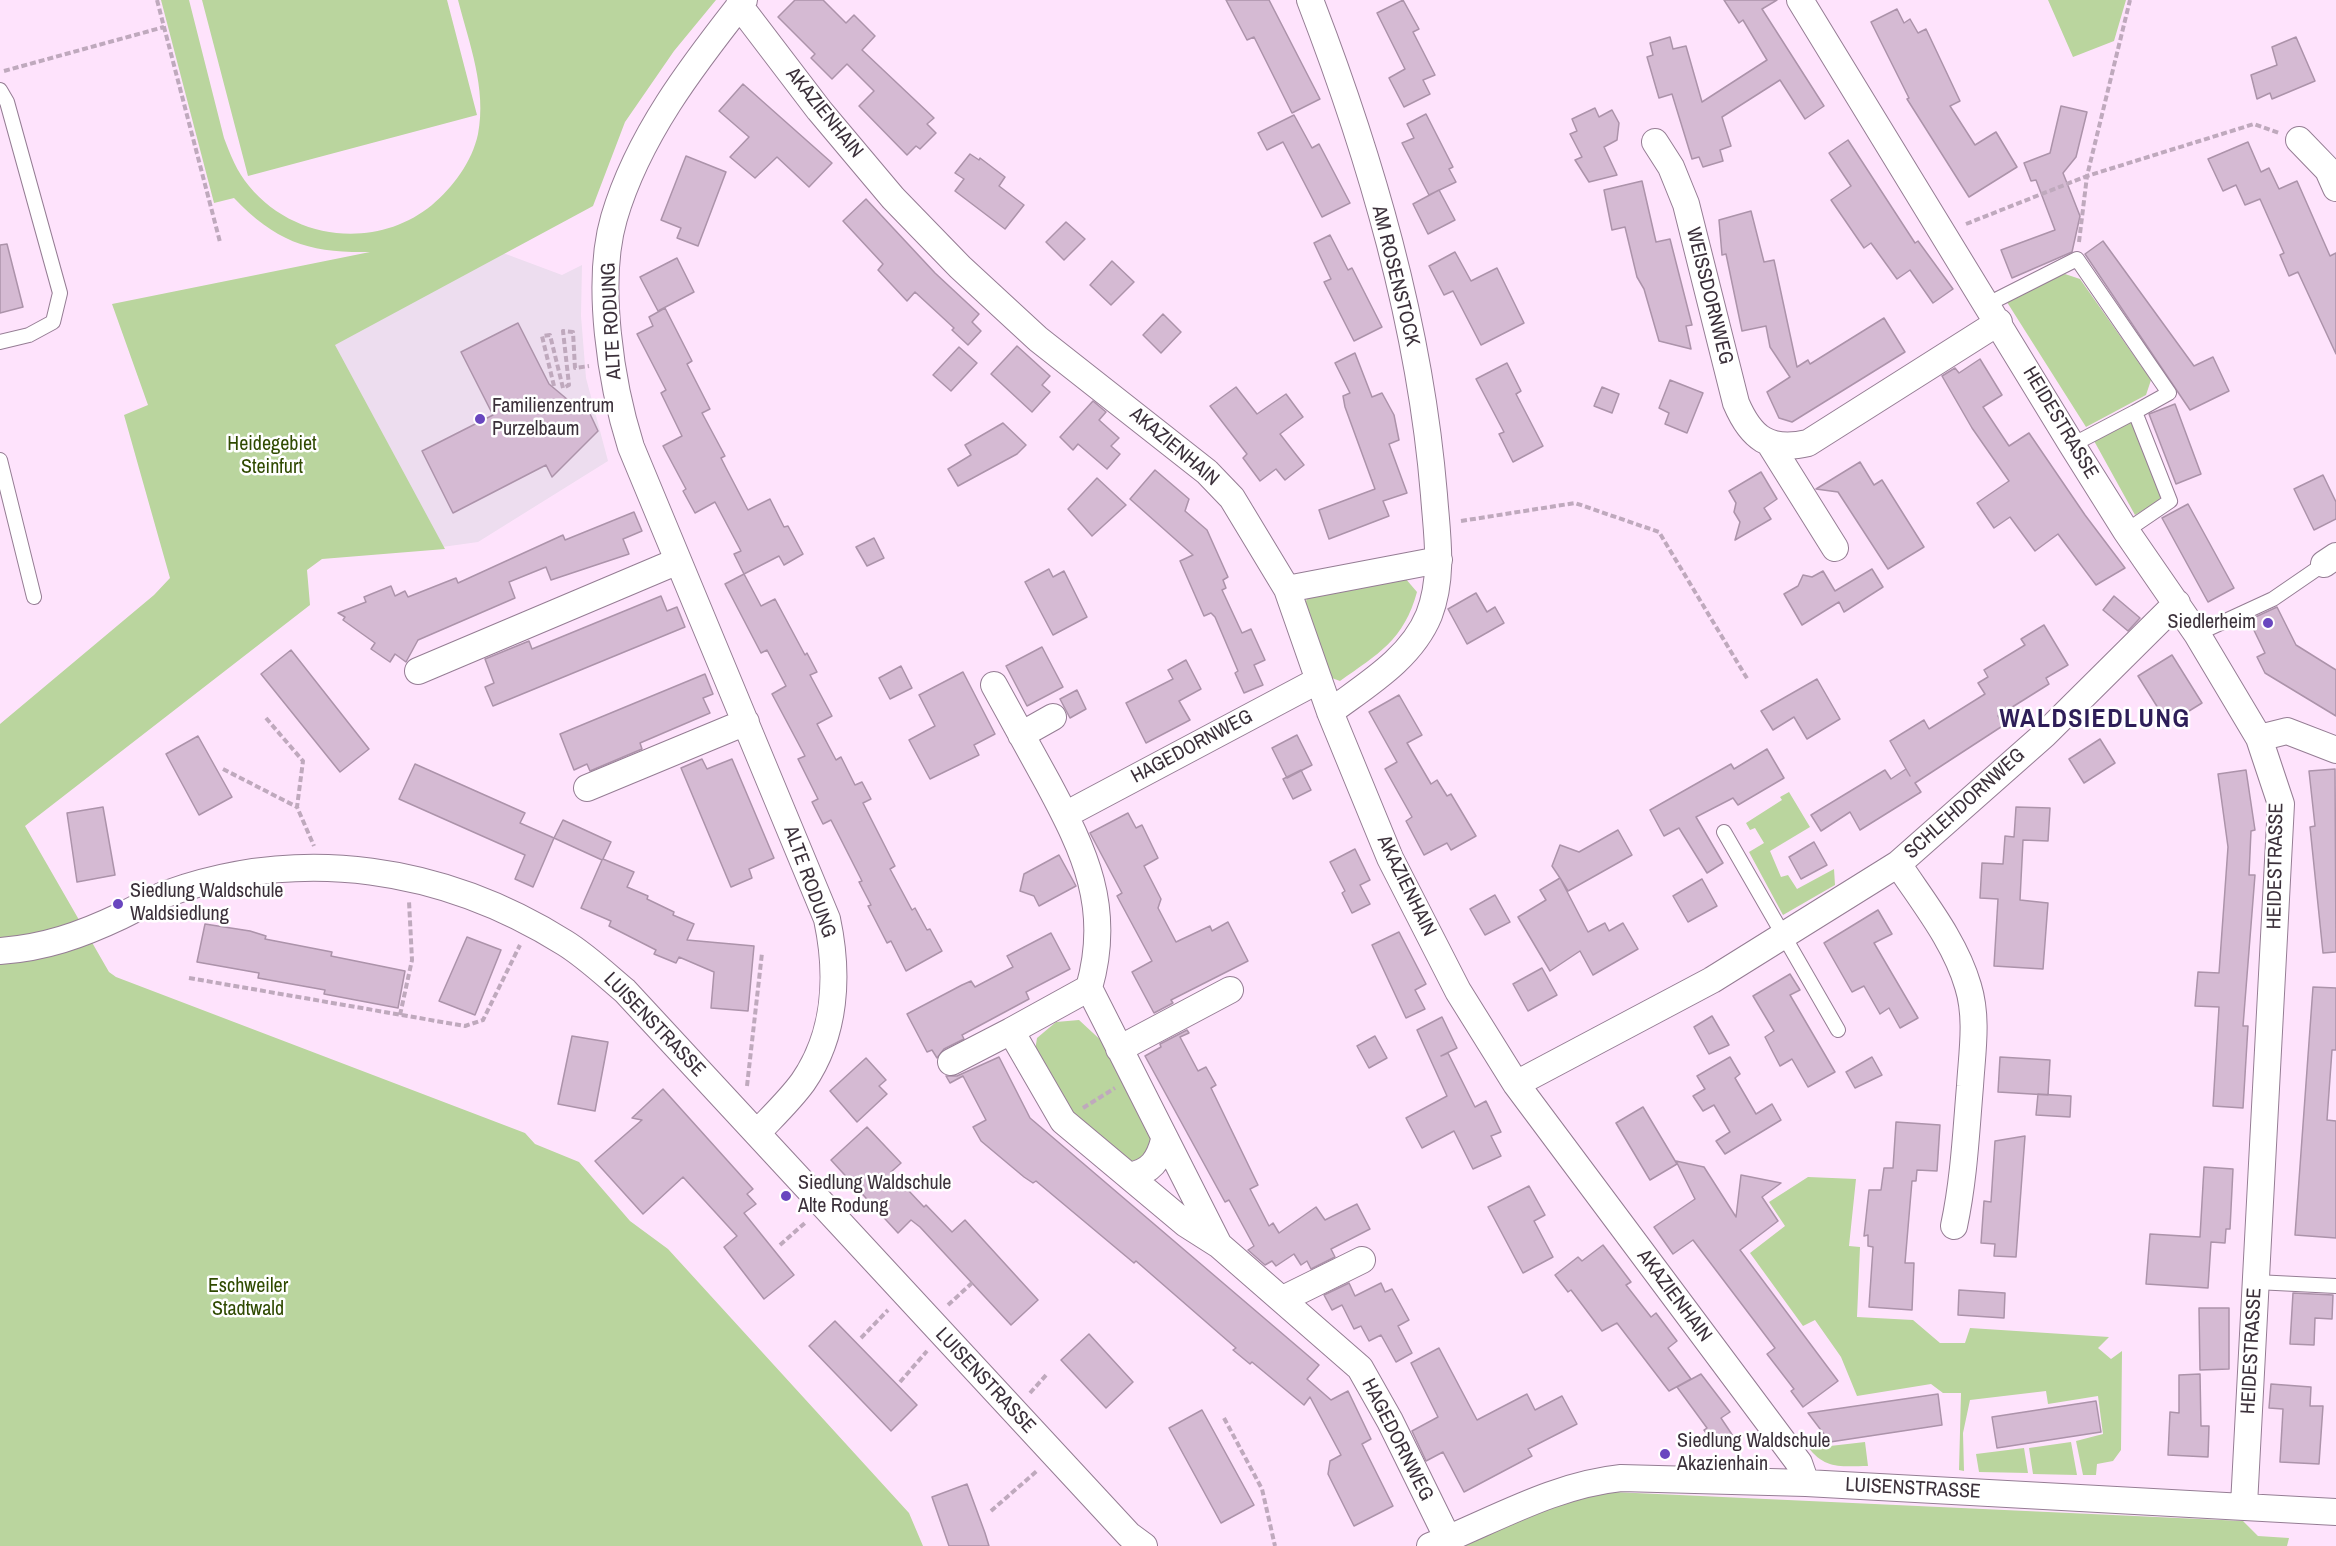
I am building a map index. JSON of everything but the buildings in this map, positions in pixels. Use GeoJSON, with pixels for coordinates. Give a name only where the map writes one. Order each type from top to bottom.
{"type":"FeatureCollection","features":[{"type":"Feature","properties":{"kind":"street","name":"AM ROSENSTOCK"},"geometry":{"type":"LineString","coordinates":[[1310,0],[1345,90],[1411,331],[1431,459],[1439,561],[1437,591],[1419,635],[1391,665],[1330,712]]}},
{"type":"Feature","properties":{"kind":"street","name":"HEIDESTRASSE"},"geometry":{"type":"LineString","coordinates":[[1802,0],[2072,445],[2126,531],[2197,634],[2259,738],[2281,804],[2244,1505]]}},
{"type":"Feature","properties":{"kind":"street","name":"ALTE RODUNG"},"geometry":{"type":"LineString","coordinates":[[742,3],[674,94],[651,131],[618,204],[610,238],[606,291],[611,363],[618,408],[631,447],[827,920],[834,953],[830,1020],[822,1047],[803,1082],[750,1126]]}},
{"type":"Feature","properties":{"kind":"street","name":"AKAZIENHAIN"},"geometry":{"type":"LineString","coordinates":[[742,3],[819,110],[893,198],[960,267],[1038,339],[1208,472],[1232,498],[1287,589],[1330,712],[1390,858],[1458,991],[1516,1084],[1799,1463],[1806,1483]]}},
{"type":"Feature","properties":{"kind":"street"},"geometry":{"type":"LineString","coordinates":[[2299,140],[2328,170],[2336,188]]}},
{"type":"Feature","properties":{"kind":"street","name":"WEISSDORNWEG"},"geometry":{"type":"LineString","coordinates":[[1655,142],[1671,167],[1686,204],[1736,403],[1751,430],[1770,444],[1835,548]]}},
{"type":"Feature","properties":{"kind":"street"},"geometry":{"type":"LineString","coordinates":[[1770,444],[1793,446],[1808,443],[1994,313]]}},
{"type":"Feature","properties":{"kind":"street"},"geometry":{"type":"LineString","coordinates":[[418,671],[678,561]]}},
{"type":"Feature","properties":{"kind":"street"},"geometry":{"type":"LineString","coordinates":[[1287,589],[1439,561]]}},
{"type":"Feature","properties":{"kind":"street","name":"SCHLEHDORNWEG"},"geometry":{"type":"LineString","coordinates":[[1954,1226],[1963,1185],[1973,1039],[1971,999],[1961,967],[1948,942],[1898,864],[2044,735],[2177,603]]}},
{"type":"Feature","properties":{"kind":"street","name":"HAGEDORNWEG"},"geometry":{"type":"LineString","coordinates":[[1065,814],[1318,680]]}},
{"type":"Feature","properties":{"kind":"street"},"geometry":{"type":"LineString","coordinates":[[951,1062],[1089,988],[1098,954],[1096,903],[1087,862],[1065,814],[994,685]]}},
{"type":"Feature","properties":{"kind":"street"},"geometry":{"type":"LineString","coordinates":[[1022,735],[1053,717]]}},
{"type":"Feature","properties":{"kind":"street"},"geometry":{"type":"LineString","coordinates":[[587,788],[746,722]]}},
{"type":"Feature","properties":{"kind":"street"},"geometry":{"type":"LineString","coordinates":[[2259,738],[2287,731],[2336,750]]}},
{"type":"Feature","properties":{"kind":"street"},"geometry":{"type":"LineString","coordinates":[[1516,1084],[1712,980],[1898,864]]}},
{"type":"Feature","properties":{"kind":"street","name":"LUISENSTRASSE"},"geometry":{"type":"LineString","coordinates":[[0,951],[47,945],[75,937],[165,895],[237,875],[325,868],[410,877],[459,890],[530,922],[567,944],[625,991],[935,1328],[1129,1535],[1144,1546]]}},
{"type":"Feature","properties":{"kind":"street","name":"HAGEDORNWEG"},"geometry":{"type":"LineString","coordinates":[[1089,988],[1219,1245]]}},
{"type":"Feature","properties":{"kind":"street"},"geometry":{"type":"LineString","coordinates":[[1119,1049],[1230,990]]}},
{"type":"Feature","properties":{"kind":"street","name":"HAGEDORNWEG"},"geometry":{"type":"LineString","coordinates":[[1011,1031],[1063,1121],[1186,1224],[1219,1245],[1360,1368],[1390,1421],[1439,1543]]}},
{"type":"Feature","properties":{"kind":"street"},"geometry":{"type":"LineString","coordinates":[[1129,1176],[1152,1167],[1160,1155],[1164,1140]]}},
{"type":"Feature","properties":{"kind":"street"},"geometry":{"type":"LineString","coordinates":[[1283,1299],[1362,1260]]}},
{"type":"Feature","properties":{"kind":"street","name":"LUISENSTRASSE"},"geometry":{"type":"LineString","coordinates":[[1439,1543],[1561,1490],[1594,1481],[1657,1477],[2244,1505],[2336,1512]]}},
{"type":"Feature","properties":{"kind":"lane"},"geometry":{"type":"LineString","coordinates":[[0,90],[7,102],[60,293],[53,322],[28,335],[0,342]]}},
{"type":"Feature","properties":{"kind":"lane"},"geometry":{"type":"LineString","coordinates":[[1994,313],[2077,259],[2169,393],[2072,445]]}},
{"type":"Feature","properties":{"kind":"lane"},"geometry":{"type":"LineString","coordinates":[[2126,531],[2170,501],[2135,412]]}},
{"type":"Feature","properties":{"kind":"lane"},"geometry":{"type":"LineString","coordinates":[[0,459],[34,597]]}},
{"type":"Feature","properties":{"kind":"lane"},"geometry":{"type":"LineString","coordinates":[[2197,634],[2273,599],[2330,560]]}},
{"type":"Feature","properties":{"kind":"lane"},"geometry":{"type":"LineString","coordinates":[[1724,832],[1838,1030]]}},
{"type":"Feature","properties":{"kind":"lane"},"geometry":{"type":"LineString","coordinates":[[2256,1282],[2336,1286]]}},
{"type":"Feature","properties":{"kind":"path"},"geometry":{"type":"LineString","coordinates":[[157,0],[220,242]]}},
{"type":"Feature","properties":{"kind":"path"},"geometry":{"type":"LineString","coordinates":[[2077,259],[2087,176],[2130,0]]}},
{"type":"Feature","properties":{"kind":"path"},"geometry":{"type":"LineString","coordinates":[[0,72],[164,27]]}},
{"type":"Feature","properties":{"kind":"path"},"geometry":{"type":"LineString","coordinates":[[1945,233],[2087,176],[2254,124],[2299,140]]}},
{"type":"Feature","properties":{"kind":"path"},"geometry":{"type":"LineString","coordinates":[[554,386],[542,336],[550,334],[563,388],[569,385],[563,331],[573,332],[575,368],[611,363]]}},
{"type":"Feature","properties":{"kind":"path"},"geometry":{"type":"LineString","coordinates":[[1436,525],[1575,503],[1659,532],[1748,680]]}},
{"type":"Feature","properties":{"kind":"path"},"geometry":{"type":"LineString","coordinates":[[266,718],[303,760],[297,807],[325,868]]}},
{"type":"Feature","properties":{"kind":"path"},"geometry":{"type":"LineString","coordinates":[[223,770],[297,807]]}},
{"type":"Feature","properties":{"kind":"path"},"geometry":{"type":"LineString","coordinates":[[400,1015],[411,960],[410,877]]}},
{"type":"Feature","properties":{"kind":"path"},"geometry":{"type":"LineString","coordinates":[[189,978],[465,1026],[483,1020],[530,922]]}},
{"type":"Feature","properties":{"kind":"path"},"geometry":{"type":"LineString","coordinates":[[750,1126],[762,953]]}},
{"type":"Feature","properties":{"kind":"path"},"geometry":{"type":"LineString","coordinates":[[1063,1121],[1133,1076]]}},
{"type":"Feature","properties":{"kind":"path"},"geometry":{"type":"LineString","coordinates":[[780,1245],[823,1206]]}},
{"type":"Feature","properties":{"kind":"path"},"geometry":{"type":"LineString","coordinates":[[900,1382],[935,1328],[972,1283]]}},
{"type":"Feature","properties":{"kind":"path"},"geometry":{"type":"LineString","coordinates":[[861,1338],[905,1293]]}},
{"type":"Feature","properties":{"kind":"path"},"geometry":{"type":"LineString","coordinates":[[1224,1418],[1263,1489],[1275,1546]]}},
{"type":"Feature","properties":{"kind":"path"},"geometry":{"type":"LineString","coordinates":[[991,1511],[1055,1455]]}},
{"type":"Feature","properties":{"kind":"shaded area","name":"Familienzentrum Purzelbaum"},"geometry":{"type":"Polygon","coordinates":[[[479,244],[562,275],[582,265],[581,316],[586,378],[608,461],[478,542],[435,548],[318,340],[479,244]]]}},
{"type":"Feature","properties":{"kind":"green space","name":"Eschweiler Stadtwald"},"geometry":{"type":"Polygon","coordinates":[[[161,0],[189,0],[224,138],[237,169],[249,186],[268,204],[289,218],[312,228],[337,233],[362,233],[387,229],[410,219],[432,205],[454,182],[471,154],[478,134],[480,117],[479,83],[458,0],[716,0],[674,51],[625,122],[593,206],[335,345],[445,549],[322,559],[307,570],[310,605],[25,826],[109,972],[116,977],[525,1133],[535,1144],[579,1162],[630,1221],[668,1249],[909,1513],[923,1546],[0,1546],[0,724],[154,595],[170,578],[124,415],[148,405],[112,304],[370,252],[329,250],[296,242],[265,226],[234,198],[214,203],[161,0]]]}},
{"type":"Feature","properties":{"kind":"green space"},"geometry":{"type":"Polygon","coordinates":[[[202,0],[447,0],[477,115],[248,176],[202,0]]]}},
{"type":"Feature","properties":{"kind":"green space"},"geometry":{"type":"Polygon","coordinates":[[[2048,0],[2126,0],[2114,41],[2073,57],[2048,0]]]}},
{"type":"Feature","properties":{"kind":"green space"},"geometry":{"type":"Polygon","coordinates":[[[2065,274],[2080,279],[2151,380],[2146,395],[2086,427],[2005,299],[2065,274]]]}},
{"type":"Feature","properties":{"kind":"green space"},"geometry":{"type":"Polygon","coordinates":[[[2123,422],[2131,423],[2138,428],[2161,495],[2159,501],[2135,515],[2093,439],[2123,422]]]}},
{"type":"Feature","properties":{"kind":"green space"},"geometry":{"type":"Polygon","coordinates":[[[1405,578],[1417,592],[1412,608],[1397,634],[1378,654],[1340,681],[1321,674],[1301,619],[1307,598],[1405,578]]]}},
{"type":"Feature","properties":{"kind":"green space"},"geometry":{"type":"Polygon","coordinates":[[[1789,792],[1810,827],[1770,851],[1781,877],[1788,875],[1797,889],[1834,869],[1835,885],[1783,915],[1749,852],[1764,843],[1755,828],[1750,830],[1746,823],[1782,800],[1780,797],[1789,792]]]}},
{"type":"Feature","properties":{"kind":"green space"},"geometry":{"type":"Polygon","coordinates":[[[1079,1020],[1106,1045],[1154,1142],[1144,1157],[1126,1163],[1080,1129],[1034,1057],[1037,1038],[1056,1022],[1079,1020]]]}},
{"type":"Feature","properties":{"kind":"green space"},"geometry":{"type":"Polygon","coordinates":[[[1808,1177],[1856,1179],[1849,1246],[1860,1247],[1857,1317],[1913,1320],[1940,1343],[1965,1343],[1970,1328],[2109,1337],[2098,1348],[2111,1359],[2122,1351],[2121,1450],[2113,1461],[2097,1464],[2096,1475],[2083,1475],[2076,1441],[2103,1434],[2098,1396],[2048,1404],[2046,1391],[1970,1400],[1963,1433],[1964,1471],[1959,1470],[1961,1393],[1943,1393],[1931,1384],[1857,1396],[1841,1357],[1815,1320],[1803,1326],[1750,1253],[1785,1226],[1769,1202],[1808,1177]]]}},
{"type":"Feature","properties":{"kind":"green space"},"geometry":{"type":"Polygon","coordinates":[[[1821,1436],[1830,1446],[1865,1442],[1868,1466],[1835,1465],[1821,1460],[1808,1447],[1821,1436]]]}},
{"type":"Feature","properties":{"kind":"green space"},"geometry":{"type":"Polygon","coordinates":[[[2071,1442],[2077,1475],[2033,1474],[2029,1448],[2071,1442]]]}},
{"type":"Feature","properties":{"kind":"green space"},"geometry":{"type":"Polygon","coordinates":[[[2024,1448],[2028,1473],[1979,1472],[1976,1454],[2024,1448]]]}},
{"type":"Feature","properties":{"kind":"green space"},"geometry":{"type":"Polygon","coordinates":[[[1614,1492],[2243,1521],[2258,1536],[2289,1538],[2287,1546],[1457,1546],[1568,1495],[1614,1492]]]}},
{"type":"Feature","properties":{"kind":"place","name":"Familienzentrum Purzelbaum"},"geometry":{"type":"Point","coordinates":[480,419]}},
{"type":"Feature","properties":{"kind":"place","name":"Siedlerheim"},"geometry":{"type":"Point","coordinates":[2268,623]}},
{"type":"Feature","properties":{"kind":"place","name":"Siedlung Waldschule Waldsiedlung"},"geometry":{"type":"Point","coordinates":[118,904]}},
{"type":"Feature","properties":{"kind":"place","name":"Siedlung Waldschule Alte Rodung"},"geometry":{"type":"Point","coordinates":[786,1196]}},
{"type":"Feature","properties":{"kind":"place","name":"Siedlung Waldschule Akazienhain"},"geometry":{"type":"Point","coordinates":[1665,1454]}},
{"type":"Feature","properties":{"kind":"district","name":"WALDSIEDLUNG"},"geometry":{"type":"Point","coordinates":[2095,720]}},
{"type":"Feature","properties":{"kind":"park label","name":"Heidegebiet Steinfurt"},"geometry":{"type":"Point","coordinates":[272,456]}}]}
